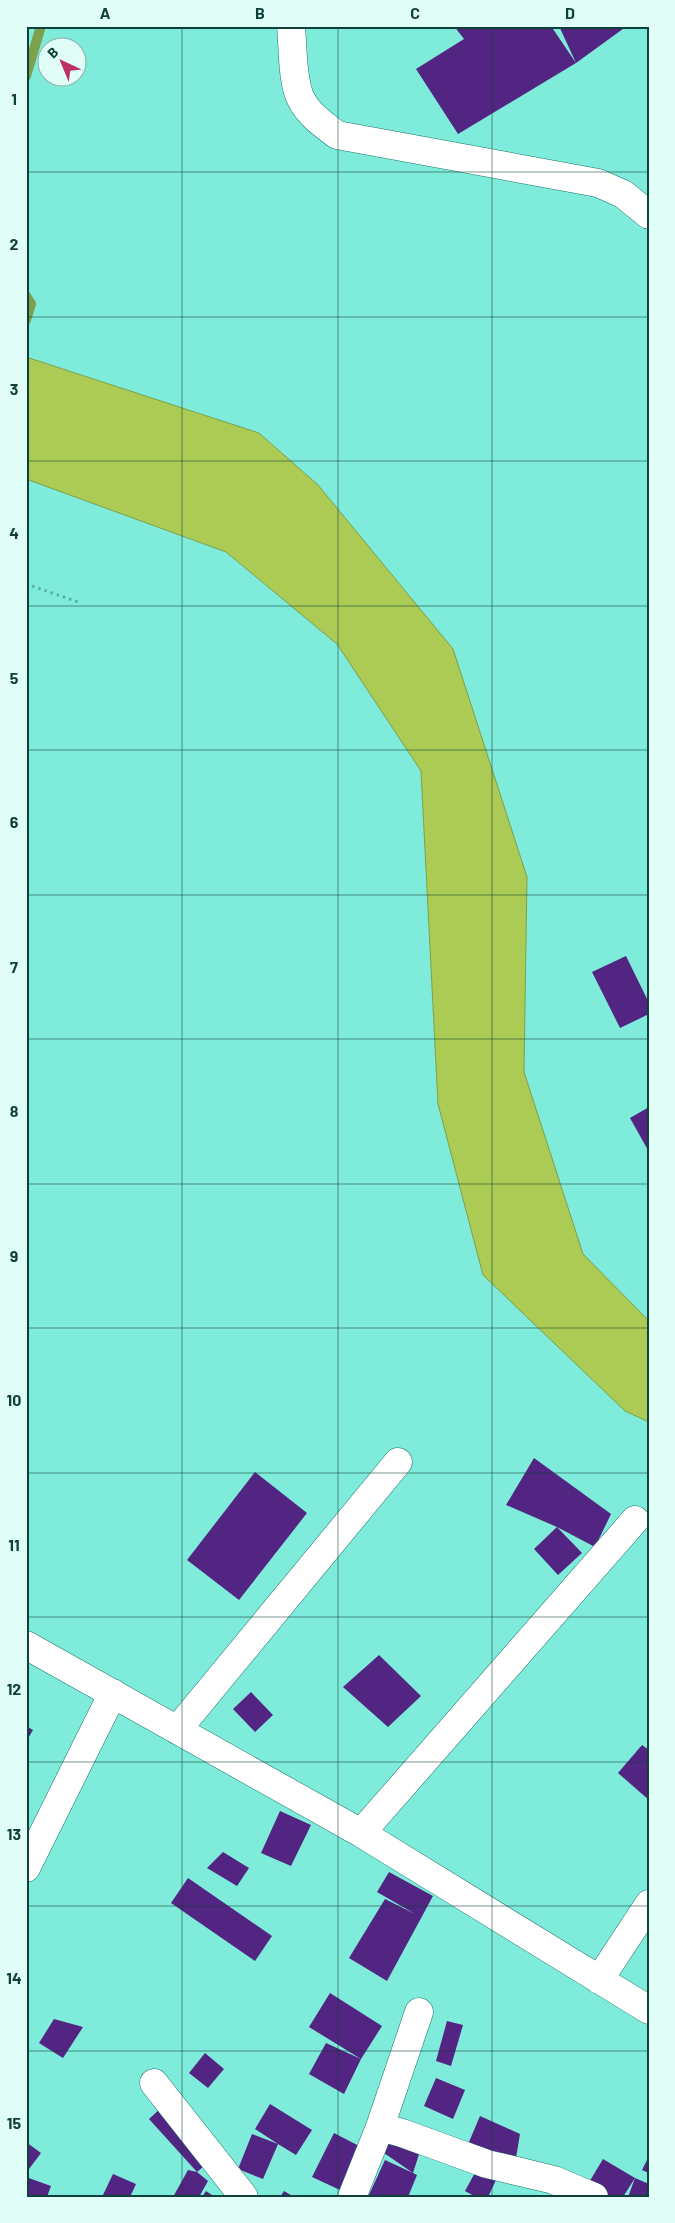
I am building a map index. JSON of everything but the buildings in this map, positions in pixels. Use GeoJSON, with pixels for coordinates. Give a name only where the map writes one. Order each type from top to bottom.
{"type":"FeatureCollection","features":[{"type":"Feature","properties":{"kind":"street"},"geometry":{"type":"LineString","coordinates":[[292,26],[296,73],[301,99],[316,119],[337,135],[598,183],[623,194],[649,215]]}},
{"type":"Feature","properties":{"kind":"street"},"geometry":{"type":"LineString","coordinates":[[177,1730],[398,1462]]}},
{"type":"Feature","properties":{"kind":"street"},"geometry":{"type":"LineString","coordinates":[[361,1833],[636,1520]]}},
{"type":"Feature","properties":{"kind":"street"},"geometry":{"type":"LineString","coordinates":[[26,1645],[361,1833],[649,2010]]}},
{"type":"Feature","properties":{"kind":"street"},"geometry":{"type":"LineString","coordinates":[[26,1868],[113,1693]]}},
{"type":"Feature","properties":{"kind":"street"},"geometry":{"type":"LineString","coordinates":[[599,1980],[649,1904]]}},
{"type":"Feature","properties":{"kind":"street"},"geometry":{"type":"LineString","coordinates":[[352,2197],[380,2127],[419,2012]]}},
{"type":"Feature","properties":{"kind":"street"},"geometry":{"type":"LineString","coordinates":[[154,2083],[244,2197]]}},
{"type":"Feature","properties":{"kind":"street"},"geometry":{"type":"LineString","coordinates":[[380,2127],[402,2133],[487,2164],[554,2180],[594,2197]]}},
{"type":"Feature","properties":{"kind":"path"},"geometry":{"type":"LineString","coordinates":[[26,584],[80,603]]}},
{"type":"Feature","properties":{"kind":"shaded area"},"geometry":{"type":"Polygon","coordinates":[[[26,357],[259,433],[318,485],[453,649],[527,877],[524,1072],[583,1254],[649,1321],[649,1422],[625,1411],[483,1275],[438,1104],[421,771],[337,644],[226,552],[26,479],[26,357]]]}},
{"type":"Feature","properties":{"kind":"waterway"},"geometry":{"type":"LineString","coordinates":[[26,76],[41,26]]}},
{"type":"Feature","properties":{"kind":"waterway"},"geometry":{"type":"LineString","coordinates":[[26,296],[31,304],[26,320]]}}]}
